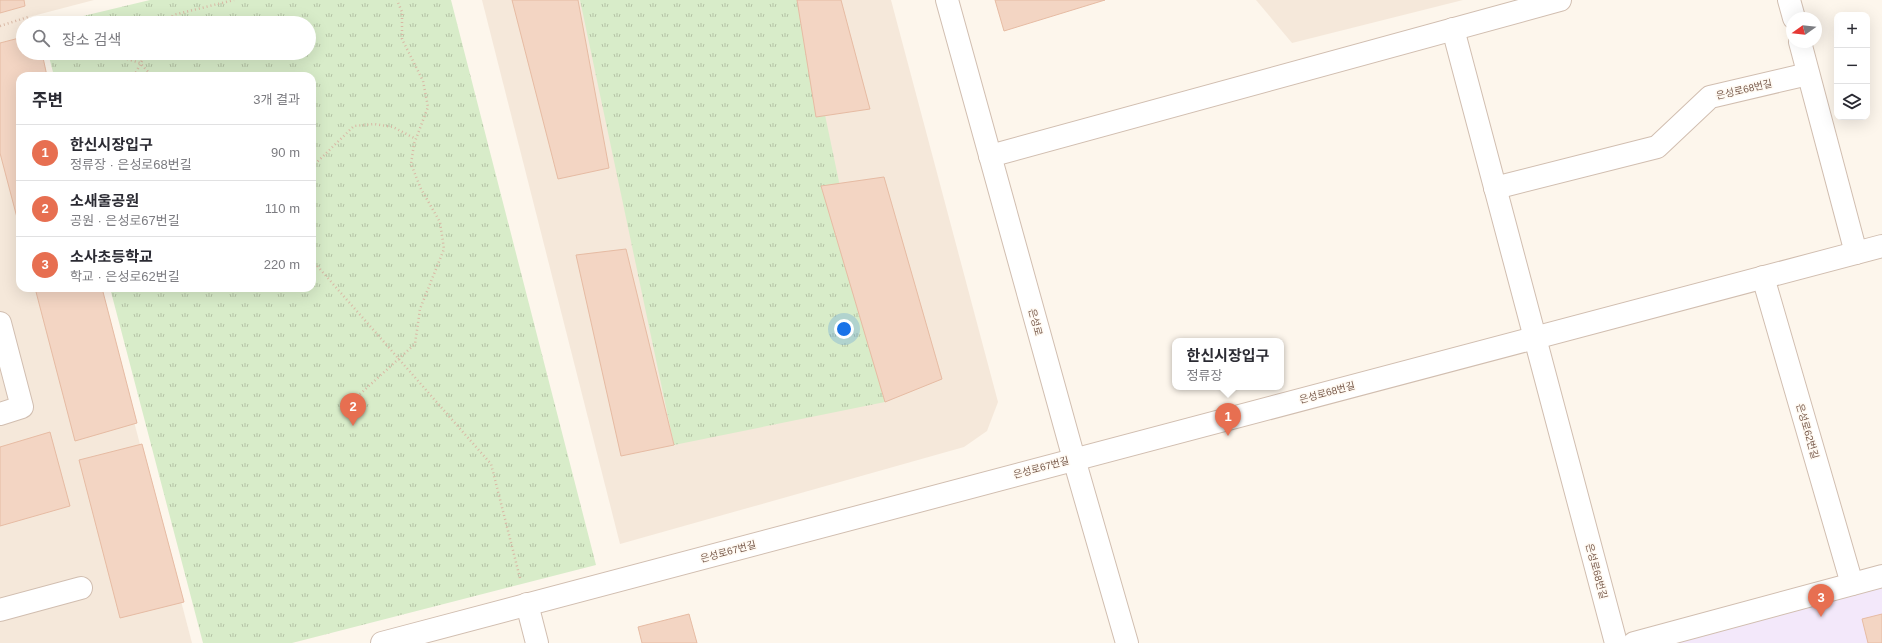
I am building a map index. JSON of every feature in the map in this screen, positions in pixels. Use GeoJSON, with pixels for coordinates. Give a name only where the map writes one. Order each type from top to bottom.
{"type":"FeatureCollection","features":[{"type":"Feature","properties":{"kind":"street","name":"은성로"},"geometry":{"type":"LineString","coordinates":[[947,0],[1074,459],[1127,643]]}},
{"type":"Feature","properties":{"kind":"street"},"geometry":{"type":"LineString","coordinates":[[990,156],[1560,0]]}},
{"type":"Feature","properties":{"kind":"street"},"geometry":{"type":"LineString","coordinates":[[1789,0],[1792,12]]}},
{"type":"Feature","properties":{"kind":"street","name":"은성로68번길"},"geometry":{"type":"LineString","coordinates":[[1453,29],[1616,643]]}},
{"type":"Feature","properties":{"kind":"street"},"geometry":{"type":"LineString","coordinates":[[1802,48],[1856,253]]}},
{"type":"Feature","properties":{"kind":"street","name":"은성로68번길"},"geometry":{"type":"LineString","coordinates":[[1495,188],[1657,147],[1710,97],[1808,74]]}},
{"type":"Feature","properties":{"kind":"street","name":"은성로68번길"},"geometry":{"type":"LineString","coordinates":[[1074,459],[1882,246]]}},
{"type":"Feature","properties":{"kind":"street","name":"은성로62번길"},"geometry":{"type":"LineString","coordinates":[[1763,277],[1852,584]]}},
{"type":"Feature","properties":{"kind":"street"},"geometry":{"type":"LineString","coordinates":[[0,323],[22,408],[0,414]]}},
{"type":"Feature","properties":{"kind":"street","name":"은성로67번길"},"geometry":{"type":"LineString","coordinates":[[382,643],[1074,459]]}},
{"type":"Feature","properties":{"kind":"street"},"geometry":{"type":"LineString","coordinates":[[1634,643],[1882,576]]}},
{"type":"Feature","properties":{"kind":"street"},"geometry":{"type":"LineString","coordinates":[[0,610],[80,588]]}},
{"type":"Feature","properties":{"kind":"street"},"geometry":{"type":"LineString","coordinates":[[527,604],[537,643]]}},
{"type":"Feature","properties":{"kind":"path"},"geometry":{"type":"LineString","coordinates":[[172,16],[234,0]]}},
{"type":"Feature","properties":{"kind":"path"},"geometry":{"type":"LineString","coordinates":[[348,406],[415,344],[420,309],[444,249],[440,222],[421,189],[412,164],[416,139],[428,107],[423,81],[402,39],[402,12],[397,0]]}},
{"type":"Feature","properties":{"kind":"path"},"geometry":{"type":"LineString","coordinates":[[0,26],[16,21]]}},
{"type":"Feature","properties":{"kind":"path"},"geometry":{"type":"LineString","coordinates":[[130,60],[140,63],[148,72]]}},
{"type":"Feature","properties":{"kind":"path"},"geometry":{"type":"LineString","coordinates":[[136,72],[142,60]]}},
{"type":"Feature","properties":{"kind":"path"},"geometry":{"type":"LineString","coordinates":[[316,163],[354,126],[374,124],[393,127],[416,139]]}},
{"type":"Feature","properties":{"kind":"path"},"geometry":{"type":"LineString","coordinates":[[316,265],[491,464],[527,604]]}},
{"type":"Feature","properties":{"kind":"shaded area"},"geometry":{"type":"Polygon","coordinates":[[[0,0],[94,0],[33,16],[16,16],[16,60],[22,60],[21,72],[16,72],[16,292],[100,292],[192,643],[0,643],[0,0]]]}},
{"type":"Feature","properties":{"kind":"shaded area"},"geometry":{"type":"Polygon","coordinates":[[[482,0],[891,0],[998,402],[987,431],[964,447],[620,544],[482,0]]]}},
{"type":"Feature","properties":{"kind":"shaded area"},"geometry":{"type":"Polygon","coordinates":[[[1256,0],[1463,0],[1292,43],[1256,0]]]}},
{"type":"Feature","properties":{"kind":"shaded area"},"geometry":{"type":"Polygon","coordinates":[[[1882,584],[1882,643],[1668,643],[1882,584]]]}},
{"type":"Feature","properties":{"kind":"green space"},"geometry":{"type":"Polygon","coordinates":[[[150,0],[451,0],[596,565],[292,643],[203,643],[111,292],[316,292],[316,72],[53,72],[50,60],[316,60],[316,16],[83,16],[150,0]]]}},
{"type":"Feature","properties":{"kind":"green space"},"geometry":{"type":"Polygon","coordinates":[[[580,0],[801,0],[885,402],[674,445],[580,0]]]}},
{"type":"Feature","properties":{"kind":"building"},"geometry":{"type":"Polygon","coordinates":[[[0,0],[24,0],[25,6],[0,13],[0,0]]]}},
{"type":"Feature","properties":{"kind":"building"},"geometry":{"type":"Polygon","coordinates":[[[512,0],[578,0],[609,168],[558,179],[512,0]]]}},
{"type":"Feature","properties":{"kind":"building"},"geometry":{"type":"Polygon","coordinates":[[[797,0],[841,0],[870,109],[816,117],[797,0]]]}},
{"type":"Feature","properties":{"kind":"building"},"geometry":{"type":"Polygon","coordinates":[[[995,0],[1105,0],[1004,31],[995,0]]]}},
{"type":"Feature","properties":{"kind":"building"},"geometry":{"type":"Polygon","coordinates":[[[16,39],[16,60],[44,60],[46,72],[16,72],[16,214],[0,153],[0,43],[16,39]]]}},
{"type":"Feature","properties":{"kind":"building"},"geometry":{"type":"Polygon","coordinates":[[[884,177],[942,379],[885,402],[821,186],[884,177]]]}},
{"type":"Feature","properties":{"kind":"building"},"geometry":{"type":"Polygon","coordinates":[[[626,249],[674,445],[621,456],[576,255],[626,249]]]}},
{"type":"Feature","properties":{"kind":"building"},"geometry":{"type":"Polygon","coordinates":[[[36,292],[103,292],[137,423],[75,441],[36,292]]]}},
{"type":"Feature","properties":{"kind":"building"},"geometry":{"type":"Polygon","coordinates":[[[50,432],[70,506],[0,526],[0,447],[50,432]]]}},
{"type":"Feature","properties":{"kind":"building"},"geometry":{"type":"Polygon","coordinates":[[[142,444],[184,602],[120,618],[79,460],[142,444]]]}},
{"type":"Feature","properties":{"kind":"building"},"geometry":{"type":"Polygon","coordinates":[[[689,614],[697,643],[642,643],[638,627],[689,614]]]}},
{"type":"Feature","properties":{"kind":"building"},"geometry":{"type":"Polygon","coordinates":[[[1882,614],[1882,643],[1868,643],[1862,619],[1882,614]]]}},
{"type":"Feature","properties":{"kind":"place","name":"소새울공원"},"geometry":{"type":"Point","coordinates":[353,426]}},
{"type":"Feature","properties":{"kind":"place","name":"한신시장입구"},"geometry":{"type":"Point","coordinates":[1228,436]}},
{"type":"Feature","properties":{"kind":"place","name":"소사초등학교"},"geometry":{"type":"Point","coordinates":[1821,617]}}]}
